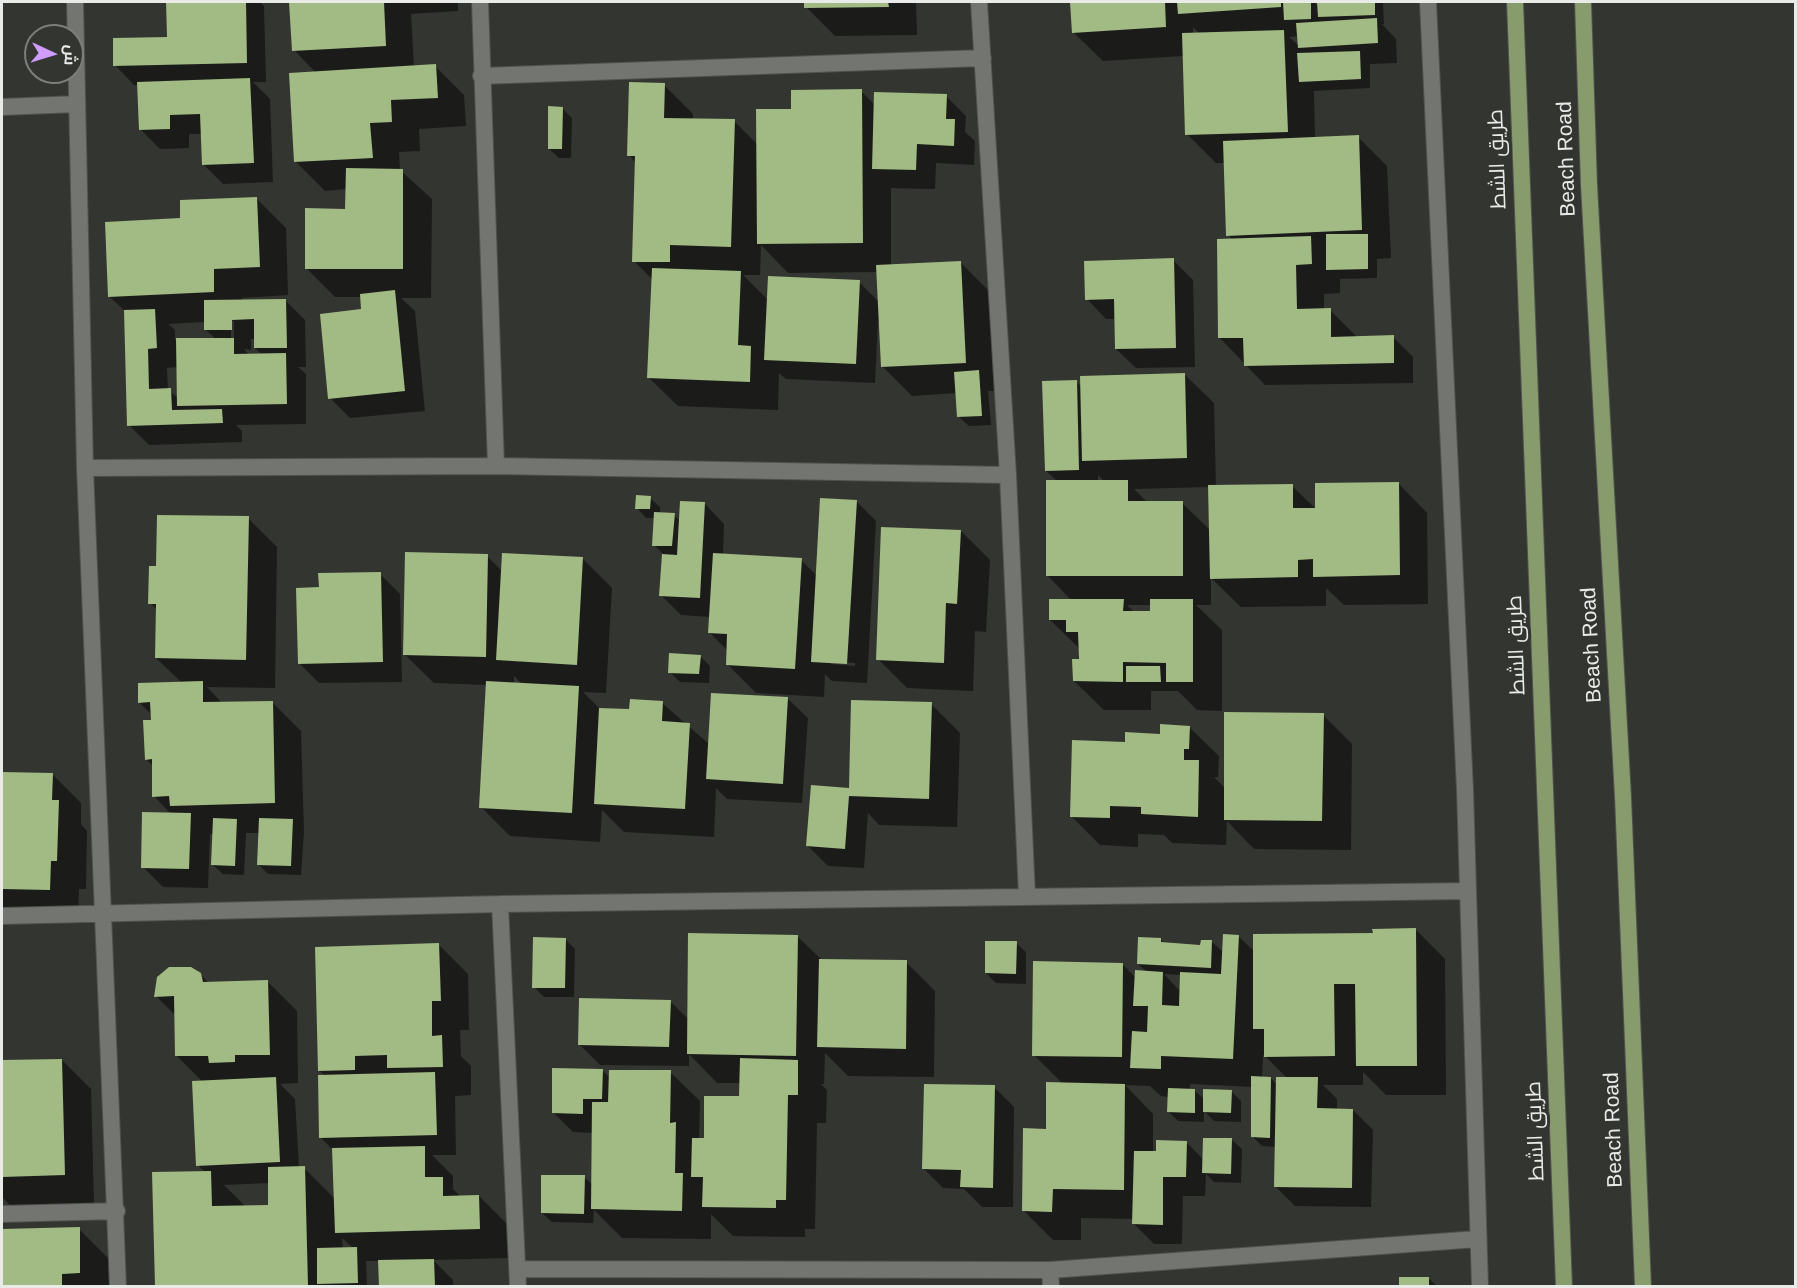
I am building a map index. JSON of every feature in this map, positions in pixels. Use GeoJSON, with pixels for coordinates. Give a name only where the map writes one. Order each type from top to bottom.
{"type":"FeatureCollection","features":[{"type":"Feature","properties":{"kind":"main road","name":"طريق الشط"},"geometry":{"type":"LineString","coordinates":[[1515,2],[1564,1287]]}},
{"type":"Feature","properties":{"kind":"main road","name":"Beach Road"},"geometry":{"type":"LineString","coordinates":[[1583,2],[1589,185],[1623,797],[1644,1287]]}},
{"type":"Feature","properties":{"kind":"street"},"geometry":{"type":"LineString","coordinates":[[75,2],[85,468],[102,912],[117,1211],[118,1287]]}},
{"type":"Feature","properties":{"kind":"street"},"geometry":{"type":"LineString","coordinates":[[480,2],[496,466]]}},
{"type":"Feature","properties":{"kind":"street"},"geometry":{"type":"LineString","coordinates":[[979,2],[1008,475],[1027,896]]}},
{"type":"Feature","properties":{"kind":"street"},"geometry":{"type":"LineString","coordinates":[[1428,2],[1468,891],[1480,1287]]}},
{"type":"Feature","properties":{"kind":"street"},"geometry":{"type":"LineString","coordinates":[[481,76],[983,58]]}},
{"type":"Feature","properties":{"kind":"street"},"geometry":{"type":"LineString","coordinates":[[2,107],[77,104]]}},
{"type":"Feature","properties":{"kind":"street"},"geometry":{"type":"LineString","coordinates":[[85,468],[496,466],[1008,475]]}},
{"type":"Feature","properties":{"kind":"street"},"geometry":{"type":"LineString","coordinates":[[2,916],[500,904],[1468,891]]}},
{"type":"Feature","properties":{"kind":"street"},"geometry":{"type":"LineString","coordinates":[[500,904],[518,1287]]}},
{"type":"Feature","properties":{"kind":"street"},"geometry":{"type":"LineString","coordinates":[[2,1214],[117,1211]]}},
{"type":"Feature","properties":{"kind":"street"},"geometry":{"type":"LineString","coordinates":[[518,1269],[1051,1278],[1478,1239]]}},
{"type":"Feature","properties":{"kind":"building"},"geometry":{"type":"Polygon","coordinates":[[[166,2],[246,2],[247,63],[113,66],[113,38],[167,37],[166,2]]]}},
{"type":"Feature","properties":{"kind":"building"},"geometry":{"type":"Polygon","coordinates":[[[289,2],[384,2],[386,46],[292,51],[289,2]]]}},
{"type":"Feature","properties":{"kind":"building"},"geometry":{"type":"Polygon","coordinates":[[[804,2],[888,2],[889,7],[804,8],[804,2]]]}},
{"type":"Feature","properties":{"kind":"building"},"geometry":{"type":"Polygon","coordinates":[[[1070,2],[1165,2],[1166,27],[1072,33],[1070,2]]]}},
{"type":"Feature","properties":{"kind":"building"},"geometry":{"type":"Polygon","coordinates":[[[1177,2],[1281,2],[1281,7],[1178,14],[1177,2]]]}},
{"type":"Feature","properties":{"kind":"building"},"geometry":{"type":"Polygon","coordinates":[[[1283,2],[1311,2],[1311,19],[1284,20],[1283,2]]]}},
{"type":"Feature","properties":{"kind":"building"},"geometry":{"type":"Polygon","coordinates":[[[1317,2],[1375,2],[1375,15],[1318,17],[1317,2]]]}},
{"type":"Feature","properties":{"kind":"building"},"geometry":{"type":"Polygon","coordinates":[[[1377,18],[1378,43],[1298,48],[1296,23],[1377,18]]]}},
{"type":"Feature","properties":{"kind":"building"},"geometry":{"type":"Polygon","coordinates":[[[1284,30],[1288,132],[1185,135],[1182,33],[1284,30]]]}},
{"type":"Feature","properties":{"kind":"building"},"geometry":{"type":"Polygon","coordinates":[[[1360,51],[1361,79],[1299,82],[1297,53],[1360,51]]]}},
{"type":"Feature","properties":{"kind":"building"},"geometry":{"type":"Polygon","coordinates":[[[436,64],[438,98],[391,100],[392,122],[370,123],[373,158],[294,162],[289,73],[436,64]]]}},
{"type":"Feature","properties":{"kind":"building"},"geometry":{"type":"Polygon","coordinates":[[[250,78],[254,163],[202,165],[200,114],[170,115],[170,129],[139,130],[137,82],[250,78]]]}},
{"type":"Feature","properties":{"kind":"building"},"geometry":{"type":"Polygon","coordinates":[[[629,82],[665,83],[664,118],[735,119],[731,247],[670,245],[670,262],[632,262],[635,156],[627,156],[629,82]]]}},
{"type":"Feature","properties":{"kind":"building"},"geometry":{"type":"Polygon","coordinates":[[[862,89],[863,243],[757,244],[756,109],[791,109],[791,90],[862,89]]]}},
{"type":"Feature","properties":{"kind":"building"},"geometry":{"type":"Polygon","coordinates":[[[874,92],[947,94],[946,119],[955,119],[954,146],[917,144],[916,170],[872,169],[874,92]]]}},
{"type":"Feature","properties":{"kind":"building"},"geometry":{"type":"Polygon","coordinates":[[[548,106],[563,107],[562,149],[548,149],[548,106]]]}},
{"type":"Feature","properties":{"kind":"building"},"geometry":{"type":"Polygon","coordinates":[[[1359,135],[1362,230],[1226,236],[1223,141],[1359,135]]]}},
{"type":"Feature","properties":{"kind":"building"},"geometry":{"type":"Polygon","coordinates":[[[346,168],[403,169],[403,269],[305,269],[305,208],[345,209],[346,168]]]}},
{"type":"Feature","properties":{"kind":"building"},"geometry":{"type":"Polygon","coordinates":[[[257,197],[260,267],[214,269],[214,292],[108,297],[105,222],[180,218],[180,200],[257,197]]]}},
{"type":"Feature","properties":{"kind":"building"},"geometry":{"type":"Polygon","coordinates":[[[1326,234],[1368,234],[1368,269],[1326,270],[1326,234]]]}},
{"type":"Feature","properties":{"kind":"building"},"geometry":{"type":"Polygon","coordinates":[[[1311,236],[1312,264],[1296,265],[1297,309],[1331,308],[1331,337],[1394,335],[1394,363],[1244,366],[1243,338],[1218,338],[1217,239],[1311,236]]]}},
{"type":"Feature","properties":{"kind":"building"},"geometry":{"type":"Polygon","coordinates":[[[1174,258],[1176,348],[1115,349],[1114,299],[1085,300],[1084,261],[1174,258]]]}},
{"type":"Feature","properties":{"kind":"building"},"geometry":{"type":"Polygon","coordinates":[[[961,261],[966,363],[881,367],[876,265],[961,261]]]}},
{"type":"Feature","properties":{"kind":"building"},"geometry":{"type":"Polygon","coordinates":[[[652,268],[741,271],[738,345],[751,346],[750,382],[647,378],[652,268]]]}},
{"type":"Feature","properties":{"kind":"building"},"geometry":{"type":"Polygon","coordinates":[[[768,276],[860,280],[856,364],[764,360],[768,276]]]}},
{"type":"Feature","properties":{"kind":"building"},"geometry":{"type":"Polygon","coordinates":[[[395,290],[405,391],[328,399],[320,314],[361,309],[360,294],[395,290]]]}},
{"type":"Feature","properties":{"kind":"building"},"geometry":{"type":"Polygon","coordinates":[[[286,299],[287,348],[254,348],[254,319],[232,320],[232,330],[204,330],[204,300],[286,299]]]}},
{"type":"Feature","properties":{"kind":"building"},"geometry":{"type":"Polygon","coordinates":[[[155,309],[157,348],[148,349],[149,389],[171,388],[172,410],[222,409],[223,423],[127,426],[124,310],[155,309]]]}},
{"type":"Feature","properties":{"kind":"building"},"geometry":{"type":"Polygon","coordinates":[[[176,338],[234,338],[234,354],[286,353],[287,404],[177,406],[176,338]]]}},
{"type":"Feature","properties":{"kind":"building"},"geometry":{"type":"Polygon","coordinates":[[[979,370],[982,416],[957,417],[954,372],[979,370]]]}},
{"type":"Feature","properties":{"kind":"building"},"geometry":{"type":"Polygon","coordinates":[[[1185,373],[1187,458],[1082,461],[1080,376],[1185,373]]]}},
{"type":"Feature","properties":{"kind":"building"},"geometry":{"type":"Polygon","coordinates":[[[1077,380],[1079,470],[1045,471],[1042,381],[1077,380]]]}},
{"type":"Feature","properties":{"kind":"building"},"geometry":{"type":"Polygon","coordinates":[[[1046,480],[1128,480],[1128,501],[1183,501],[1183,576],[1046,576],[1046,480]]]}},
{"type":"Feature","properties":{"kind":"building"},"geometry":{"type":"Polygon","coordinates":[[[1399,482],[1400,575],[1313,577],[1313,559],[1298,560],[1298,577],[1210,579],[1208,485],[1293,484],[1293,508],[1315,508],[1315,483],[1399,482]]]}},
{"type":"Feature","properties":{"kind":"building"},"geometry":{"type":"Polygon","coordinates":[[[636,495],[651,496],[650,509],[635,509],[636,495]]]}},
{"type":"Feature","properties":{"kind":"building"},"geometry":{"type":"Polygon","coordinates":[[[820,498],[857,500],[847,664],[811,662],[820,498]]]}},
{"type":"Feature","properties":{"kind":"building"},"geometry":{"type":"Polygon","coordinates":[[[680,501],[705,502],[700,598],[659,596],[662,554],[677,555],[680,501]]]}},
{"type":"Feature","properties":{"kind":"building"},"geometry":{"type":"Polygon","coordinates":[[[654,512],[675,513],[672,546],[652,546],[654,512]]]}},
{"type":"Feature","properties":{"kind":"building"},"geometry":{"type":"Polygon","coordinates":[[[157,515],[249,516],[246,660],[155,658],[156,604],[148,604],[149,566],[156,566],[157,515]]]}},
{"type":"Feature","properties":{"kind":"building"},"geometry":{"type":"Polygon","coordinates":[[[881,527],[961,530],[957,604],[946,603],[944,663],[876,660],[881,527]]]}},
{"type":"Feature","properties":{"kind":"building"},"geometry":{"type":"Polygon","coordinates":[[[405,552],[488,554],[486,657],[403,655],[405,552]]]}},
{"type":"Feature","properties":{"kind":"building"},"geometry":{"type":"Polygon","coordinates":[[[502,553],[583,557],[577,665],[496,660],[502,553]]]}},
{"type":"Feature","properties":{"kind":"building"},"geometry":{"type":"Polygon","coordinates":[[[713,553],[802,558],[795,669],[726,665],[727,634],[708,633],[713,553]]]}},
{"type":"Feature","properties":{"kind":"building"},"geometry":{"type":"Polygon","coordinates":[[[381,572],[383,662],[298,664],[296,588],[319,587],[318,573],[381,572]]]}},
{"type":"Feature","properties":{"kind":"building"},"geometry":{"type":"Polygon","coordinates":[[[1049,599],[1124,599],[1123,611],[1150,611],[1150,599],[1193,599],[1193,682],[1166,682],[1166,663],[1123,662],[1123,682],[1073,681],[1072,659],[1079,659],[1078,632],[1066,632],[1066,620],[1049,620],[1049,599]]]}},
{"type":"Feature","properties":{"kind":"building"},"geometry":{"type":"Polygon","coordinates":[[[669,653],[701,655],[699,674],[668,673],[669,653]]]}},
{"type":"Feature","properties":{"kind":"building"},"geometry":{"type":"Polygon","coordinates":[[[1126,666],[1160,666],[1161,682],[1126,682],[1126,666]]]}},
{"type":"Feature","properties":{"kind":"building"},"geometry":{"type":"Polygon","coordinates":[[[203,681],[203,702],[273,701],[275,803],[170,806],[169,796],[152,797],[152,759],[145,760],[143,720],[151,720],[150,702],[138,703],[138,683],[203,681]]]}},
{"type":"Feature","properties":{"kind":"building"},"geometry":{"type":"Polygon","coordinates":[[[486,681],[579,686],[572,813],[479,808],[486,681]]]}},
{"type":"Feature","properties":{"kind":"building"},"geometry":{"type":"Polygon","coordinates":[[[711,693],[788,697],[783,784],[706,779],[711,693]]]}},
{"type":"Feature","properties":{"kind":"building"},"geometry":{"type":"Polygon","coordinates":[[[630,699],[663,701],[662,721],[690,723],[685,809],[594,804],[599,708],[629,709],[630,699]]]}},
{"type":"Feature","properties":{"kind":"building"},"geometry":{"type":"Polygon","coordinates":[[[851,700],[932,702],[929,799],[849,796],[845,849],[806,846],[811,785],[849,788],[851,700]]]}},
{"type":"Feature","properties":{"kind":"building"},"geometry":{"type":"Polygon","coordinates":[[[1224,712],[1324,713],[1322,821],[1224,820],[1224,712]]]}},
{"type":"Feature","properties":{"kind":"building"},"geometry":{"type":"Polygon","coordinates":[[[1160,724],[1190,726],[1189,749],[1184,749],[1184,760],[1199,760],[1198,817],[1141,814],[1141,807],[1110,806],[1110,818],[1070,817],[1072,740],[1125,742],[1125,732],[1160,734],[1160,724]]]}},
{"type":"Feature","properties":{"kind":"building"},"geometry":{"type":"Polygon","coordinates":[[[2,772],[53,773],[52,800],[59,800],[57,861],[51,861],[50,890],[2,889],[2,772]]]}},
{"type":"Feature","properties":{"kind":"building"},"geometry":{"type":"Polygon","coordinates":[[[142,812],[191,813],[189,869],[141,868],[142,812]]]}},
{"type":"Feature","properties":{"kind":"building"},"geometry":{"type":"Polygon","coordinates":[[[213,818],[237,819],[235,866],[211,865],[213,818]]]}},
{"type":"Feature","properties":{"kind":"building"},"geometry":{"type":"Polygon","coordinates":[[[259,818],[293,819],[291,866],[257,865],[259,818]]]}},
{"type":"Feature","properties":{"kind":"building"},"geometry":{"type":"Polygon","coordinates":[[[1416,928],[1417,1066],[1356,1066],[1355,984],[1334,984],[1335,1056],[1264,1057],[1264,1029],[1253,1029],[1253,934],[1373,933],[1372,929],[1416,928]]]}},
{"type":"Feature","properties":{"kind":"building"},"geometry":{"type":"Polygon","coordinates":[[[688,933],[798,935],[796,1056],[687,1054],[688,933]]]}},
{"type":"Feature","properties":{"kind":"building"},"geometry":{"type":"Polygon","coordinates":[[[1223,934],[1239,935],[1233,1059],[1161,1056],[1161,1069],[1130,1068],[1132,1031],[1147,1032],[1148,1006],[1133,1006],[1135,970],[1163,972],[1162,1005],[1179,1006],[1180,972],[1221,974],[1223,934]]]}},
{"type":"Feature","properties":{"kind":"building"},"geometry":{"type":"Polygon","coordinates":[[[533,937],[566,938],[565,988],[532,988],[533,937]]]}},
{"type":"Feature","properties":{"kind":"building"},"geometry":{"type":"Polygon","coordinates":[[[1138,937],[1161,938],[1161,942],[1200,945],[1201,940],[1212,940],[1211,968],[1137,964],[1138,937]]]}},
{"type":"Feature","properties":{"kind":"building"},"geometry":{"type":"Polygon","coordinates":[[[985,941],[1017,941],[1016,974],[985,973],[985,941]]]}},
{"type":"Feature","properties":{"kind":"building"},"geometry":{"type":"Polygon","coordinates":[[[439,943],[441,1001],[432,1001],[432,1036],[442,1035],[443,1067],[387,1068],[387,1055],[355,1056],[355,1070],[318,1071],[315,947],[439,943]]]}},
{"type":"Feature","properties":{"kind":"building"},"geometry":{"type":"Polygon","coordinates":[[[819,959],[907,960],[906,1049],[817,1047],[819,959]]]}},
{"type":"Feature","properties":{"kind":"building"},"geometry":{"type":"Polygon","coordinates":[[[1033,961],[1123,963],[1122,1057],[1032,1056],[1033,961]]]}},
{"type":"Feature","properties":{"kind":"building"},"geometry":{"type":"Polygon","coordinates":[[[169,967],[191,967],[201,973],[203,982],[268,980],[270,1055],[235,1055],[235,1062],[209,1063],[208,1056],[175,1056],[174,996],[154,997],[157,977],[169,967]]]}},
{"type":"Feature","properties":{"kind":"building"},"geometry":{"type":"Polygon","coordinates":[[[579,998],[671,1000],[669,1047],[578,1045],[579,998]]]}},
{"type":"Feature","properties":{"kind":"building"},"geometry":{"type":"Polygon","coordinates":[[[740,1058],[798,1060],[798,1095],[788,1095],[786,1200],[776,1200],[776,1208],[702,1207],[703,1177],[691,1177],[692,1138],[704,1138],[704,1096],[739,1096],[740,1058]]]}},
{"type":"Feature","properties":{"kind":"building"},"geometry":{"type":"Polygon","coordinates":[[[62,1059],[65,1175],[2,1177],[2,1060],[62,1059]]]}},
{"type":"Feature","properties":{"kind":"building"},"geometry":{"type":"Polygon","coordinates":[[[552,1068],[603,1069],[602,1099],[583,1099],[583,1114],[552,1113],[552,1068]]]}},
{"type":"Feature","properties":{"kind":"building"},"geometry":{"type":"Polygon","coordinates":[[[609,1070],[671,1070],[670,1123],[676,1122],[675,1173],[683,1173],[682,1211],[591,1209],[592,1102],[608,1102],[609,1070]]]}},
{"type":"Feature","properties":{"kind":"building"},"geometry":{"type":"Polygon","coordinates":[[[435,1072],[437,1135],[319,1138],[318,1075],[435,1072]]]}},
{"type":"Feature","properties":{"kind":"building"},"geometry":{"type":"Polygon","coordinates":[[[1251,1076],[1271,1077],[1270,1138],[1251,1137],[1251,1076]]]}},
{"type":"Feature","properties":{"kind":"building"},"geometry":{"type":"Polygon","coordinates":[[[276,1077],[280,1162],[196,1166],[192,1081],[276,1077]]]}},
{"type":"Feature","properties":{"kind":"building"},"geometry":{"type":"Polygon","coordinates":[[[1276,1077],[1318,1077],[1317,1108],[1353,1109],[1352,1188],[1274,1187],[1276,1077]]]}},
{"type":"Feature","properties":{"kind":"building"},"geometry":{"type":"Polygon","coordinates":[[[1046,1082],[1125,1084],[1124,1190],[1053,1189],[1052,1212],[1022,1211],[1023,1128],[1046,1129],[1046,1082]]]}},
{"type":"Feature","properties":{"kind":"building"},"geometry":{"type":"Polygon","coordinates":[[[924,1084],[995,1085],[993,1188],[960,1187],[961,1170],[922,1169],[924,1084]]]}},
{"type":"Feature","properties":{"kind":"building"},"geometry":{"type":"Polygon","coordinates":[[[1168,1088],[1195,1089],[1195,1113],[1167,1112],[1168,1088]]]}},
{"type":"Feature","properties":{"kind":"building"},"geometry":{"type":"Polygon","coordinates":[[[1203,1089],[1232,1090],[1231,1113],[1203,1112],[1203,1089]]]}},
{"type":"Feature","properties":{"kind":"building"},"geometry":{"type":"Polygon","coordinates":[[[1203,1138],[1232,1138],[1231,1174],[1202,1173],[1203,1138]]]}},
{"type":"Feature","properties":{"kind":"building"},"geometry":{"type":"Polygon","coordinates":[[[1156,1140],[1187,1141],[1186,1177],[1163,1177],[1163,1225],[1132,1224],[1134,1151],[1156,1151],[1156,1140]]]}},
{"type":"Feature","properties":{"kind":"building"},"geometry":{"type":"Polygon","coordinates":[[[425,1146],[425,1177],[443,1177],[443,1196],[479,1195],[480,1229],[335,1233],[332,1148],[425,1146]]]}},
{"type":"Feature","properties":{"kind":"building"},"geometry":{"type":"Polygon","coordinates":[[[305,1166],[308,1286],[155,1286],[152,1172],[211,1171],[212,1206],[268,1205],[268,1167],[305,1166]]]}},
{"type":"Feature","properties":{"kind":"building"},"geometry":{"type":"Polygon","coordinates":[[[541,1175],[585,1175],[584,1214],[541,1213],[541,1175]]]}},
{"type":"Feature","properties":{"kind":"building"},"geometry":{"type":"Polygon","coordinates":[[[80,1227],[80,1273],[62,1274],[62,1286],[2,1286],[2,1229],[80,1227]]]}},
{"type":"Feature","properties":{"kind":"building"},"geometry":{"type":"Polygon","coordinates":[[[357,1247],[358,1283],[317,1284],[317,1248],[357,1247]]]}},
{"type":"Feature","properties":{"kind":"building"},"geometry":{"type":"Polygon","coordinates":[[[434,1259],[435,1286],[379,1286],[378,1260],[434,1259]]]}},
{"type":"Feature","properties":{"kind":"building"},"geometry":{"type":"Polygon","coordinates":[[[1399,1277],[1429,1277],[1429,1286],[1399,1286],[1399,1277]]]}}]}
